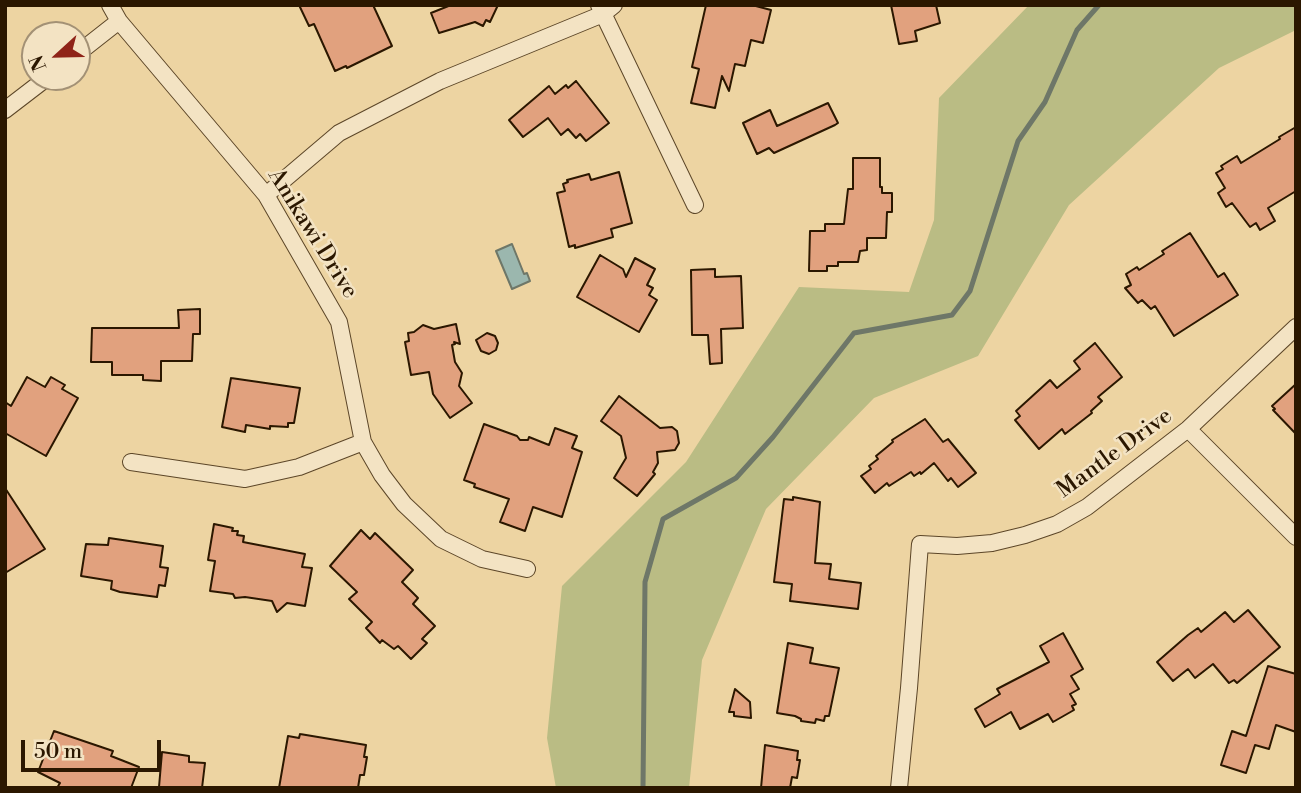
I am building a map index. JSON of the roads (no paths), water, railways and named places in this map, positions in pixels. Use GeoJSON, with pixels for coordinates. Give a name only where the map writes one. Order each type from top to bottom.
{"type":"FeatureCollection","features":[{"type":"Feature","properties":{"kind":"street","name":"Anikawi Drive"},"geometry":{"type":"LineString","coordinates":[[110,5],[266,195],[339,322],[363,442],[382,475],[404,504],[440,539],[482,559],[527,569]]}},
{"type":"Feature","properties":{"kind":"street"},"geometry":{"type":"LineString","coordinates":[[266,195],[340,133],[440,81],[605,8],[695,205]]}},
{"type":"Feature","properties":{"kind":"street"},"geometry":{"type":"LineString","coordinates":[[91,43],[120,20]]}},
{"type":"Feature","properties":{"kind":"street"},"geometry":{"type":"LineString","coordinates":[[5,110],[30,91]]}},
{"type":"Feature","properties":{"kind":"street","name":"Mantle Drive"},"geometry":{"type":"LineString","coordinates":[[899,788],[920,544],[957,546],[992,543],[1057,524],[1087,508],[1188,429],[1296,327]]}},
{"type":"Feature","properties":{"kind":"street"},"geometry":{"type":"LineString","coordinates":[[1188,429],[1296,537]]}},
{"type":"Feature","properties":{"kind":"street"},"geometry":{"type":"LineString","coordinates":[[131,462],[245,479],[299,467],[363,442]]}},
{"type":"Feature","properties":{"kind":"water"},"geometry":{"type":"Polygon","coordinates":[[[512,244],[524,274],[527,273],[530,281],[512,289],[496,251],[512,244]]]}},
{"type":"Feature","properties":{"kind":"waterway"},"geometry":{"type":"LineString","coordinates":[[643,788],[645,582],[663,519],[736,478],[773,437],[854,333],[952,315],[970,291],[1018,141],[1045,102],[1077,30],[1099,5]]}}]}
